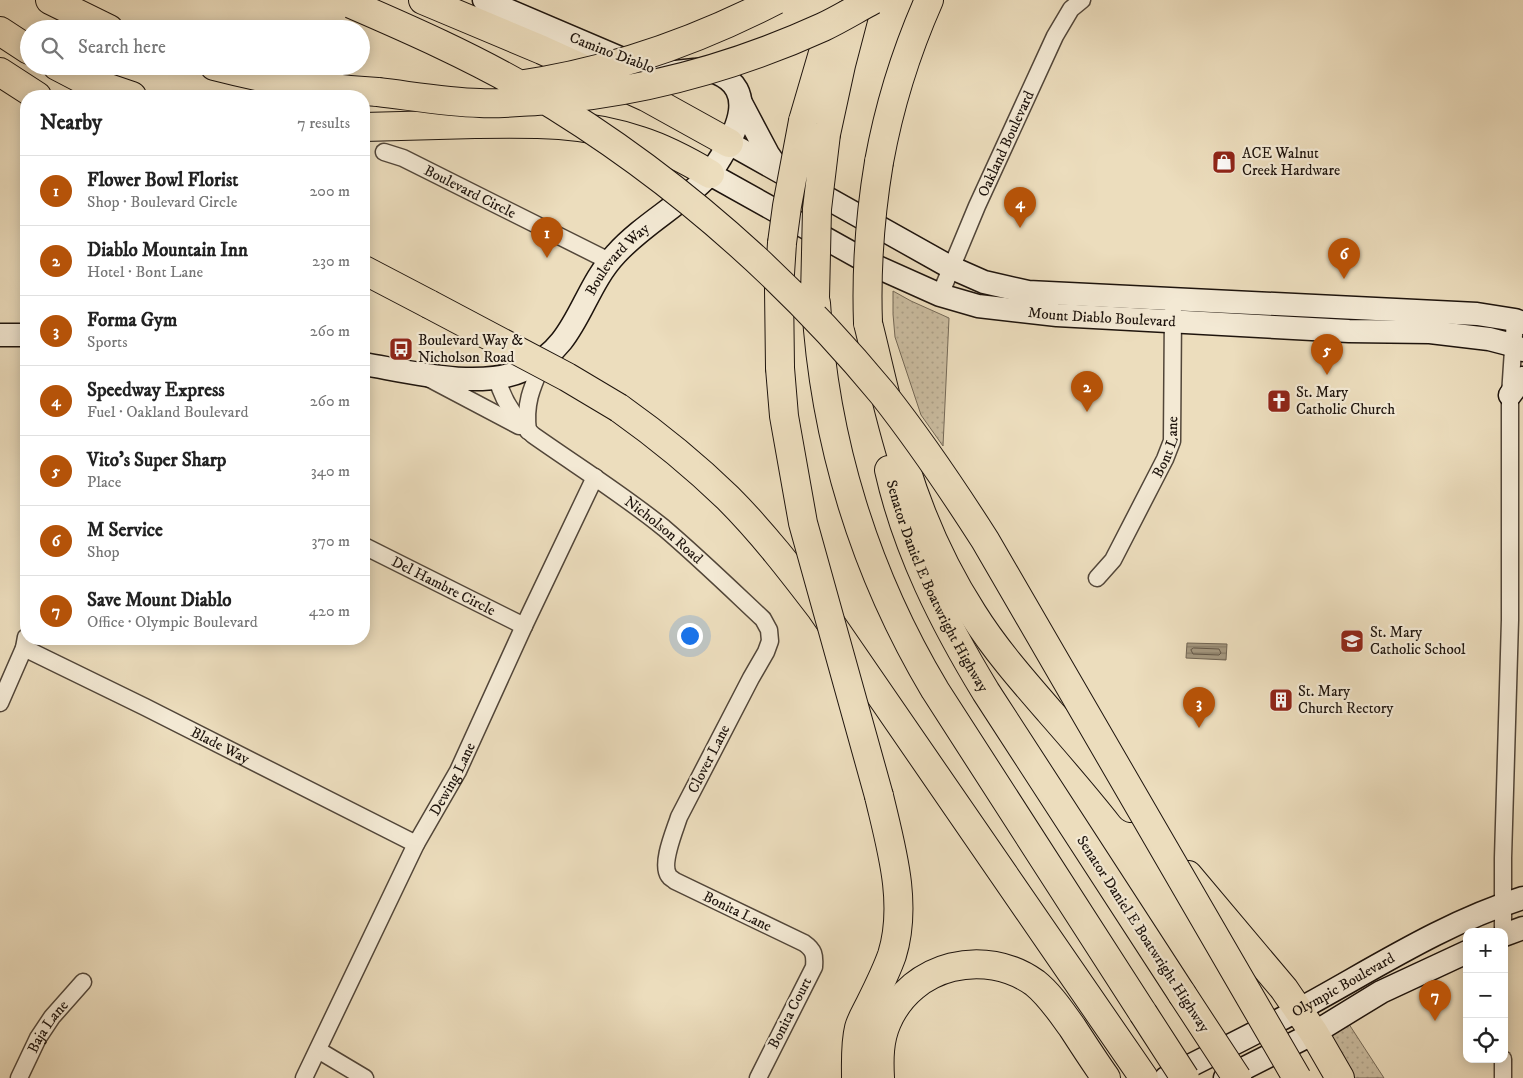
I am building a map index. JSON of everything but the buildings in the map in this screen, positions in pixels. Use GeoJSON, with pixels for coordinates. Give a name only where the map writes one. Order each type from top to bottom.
{"type":"FeatureCollection","features":[{"type":"Feature","properties":{"kind":"highway"},"geometry":{"type":"LineString","coordinates":[[50,0],[91,20]]}},
{"type":"Feature","properties":{"kind":"highway"},"geometry":{"type":"LineString","coordinates":[[423,0],[542,50],[646,97],[729,143]]}},
{"type":"Feature","properties":{"kind":"highway"},"geometry":{"type":"LineString","coordinates":[[378,92],[438,92],[495,88],[583,73],[639,58],[684,42],[725,25],[776,0]]}},
{"type":"Feature","properties":{"kind":"highway"},"geometry":{"type":"LineString","coordinates":[[856,1078],[856,1049],[859,1028],[887,967],[894,946],[898,924],[896,880],[879,796],[803,523],[784,416],[780,368],[779,289],[787,206],[803,121],[825,46],[858,0]]}},
{"type":"Feature","properties":{"kind":"highway"},"geometry":{"type":"LineString","coordinates":[[858,0],[835,87],[826,134],[817,209],[816,297],[820,359],[826,398],[836,446],[860,529],[893,613],[921,666],[1185,1078]]}},
{"type":"Feature","properties":{"kind":"highway"},"geometry":{"type":"LineString","coordinates":[[370,91],[464,102],[494,103],[552,100],[612,92],[679,78],[768,49],[823,27],[873,0]]}},
{"type":"Feature","properties":{"kind":"highway","name":"Senator Daniel E Boatwright Highway"},"geometry":{"type":"LineString","coordinates":[[929,0],[912,41],[894,98],[879,162],[869,238],[867,296],[872,384],[890,476],[910,539],[939,608],[956,641],[986,692],[1237,1078]]}},
{"type":"Feature","properties":{"kind":"highway"},"geometry":{"type":"LineString","coordinates":[[347,2],[424,35],[500,74],[577,120],[626,154],[679,194],[742,246],[845,350],[920,442],[985,540],[1298,1078]]}},
{"type":"Feature","properties":{"kind":"highway"},"geometry":{"type":"LineString","coordinates":[[0,31],[20,44]]}},
{"type":"Feature","properties":{"kind":"highway"},"geometry":{"type":"LineString","coordinates":[[0,72],[28,90]]}},
{"type":"Feature","properties":{"kind":"highway"},"geometry":{"type":"LineString","coordinates":[[74,75],[114,90]]}},
{"type":"Feature","properties":{"kind":"highway"},"geometry":{"type":"LineString","coordinates":[[252,75],[297,84],[350,90]]}},
{"type":"Feature","properties":{"kind":"highway"},"geometry":{"type":"LineString","coordinates":[[370,127],[525,123],[574,126],[611,132],[643,141],[684,159],[710,174]]}},
{"type":"Feature","properties":{"kind":"highway"},"geometry":{"type":"LineString","coordinates":[[370,273],[567,377],[619,408],[664,441],[708,479],[748,519],[821,609],[1144,1078]]}},
{"type":"Feature","properties":{"kind":"highway"},"geometry":{"type":"LineString","coordinates":[[868,323],[909,480],[939,552],[973,614],[1023,681],[1284,989],[1314,1033],[1340,1078]]}},
{"type":"Feature","properties":{"kind":"highway"},"geometry":{"type":"LineString","coordinates":[[880,1078],[879,1052],[887,1020],[911,989],[930,975],[941,970],[963,964],[978,963],[1005,968],[1026,977],[1045,991],[1106,1078]]}},
{"type":"Feature","properties":{"kind":"main road","name":"Camino Diablo"},"geometry":{"type":"LineString","coordinates":[[484,0],[646,69],[661,72],[704,70],[717,73],[729,81],[737,90],[741,103],[768,154],[780,171]]}},
{"type":"Feature","properties":{"kind":"main road"},"geometry":{"type":"LineString","coordinates":[[710,174],[737,126],[741,103]]}},
{"type":"Feature","properties":{"kind":"main road","name":"Mount Diablo Boulevard"},"geometry":{"type":"LineString","coordinates":[[729,143],[950,267],[984,282],[1028,292],[1477,314],[1519,322]]}},
{"type":"Feature","properties":{"kind":"main road","name":"Mount Diablo Boulevard"},"geometry":{"type":"LineString","coordinates":[[710,174],[873,265],[940,295],[978,306],[1049,315],[1348,331],[1430,332],[1472,336],[1518,347]]}},
{"type":"Feature","properties":{"kind":"main road","name":"Boulevard Way"},"geometry":{"type":"LineString","coordinates":[[370,365],[467,379],[497,378],[524,371],[544,360],[560,345],[572,327],[596,281],[609,262],[626,244],[696,188],[710,174]]}},
{"type":"Feature","properties":{"kind":"main road"},"geometry":{"type":"LineString","coordinates":[[0,334],[20,335]]}},
{"type":"Feature","properties":{"kind":"main road","name":"Olympic Boulevard"},"geometry":{"type":"LineString","coordinates":[[1166,1078],[1299,1010],[1406,950],[1473,916],[1514,901]]}},
{"type":"Feature","properties":{"kind":"main road"},"geometry":{"type":"LineString","coordinates":[[1508,933],[1523,928]]}},
{"type":"Feature","properties":{"kind":"main road","name":"Olympic Boulevard"},"geometry":{"type":"LineString","coordinates":[[1226,1078],[1314,1033],[1381,992],[1463,954]]}},
{"type":"Feature","properties":{"kind":"street","name":"Oakland Boulevard"},"geometry":{"type":"LineString","coordinates":[[940,295],[950,267],[1055,36],[1071,9],[1082,0]]}},
{"type":"Feature","properties":{"kind":"street","name":"Boulevard Circle"},"geometry":{"type":"LineString","coordinates":[[384,152],[404,158],[609,262]]}},
{"type":"Feature","properties":{"kind":"street","name":"Bont Lane"},"geometry":{"type":"LineString","coordinates":[[1097,578],[1112,560],[1172,442],[1174,298]]}},
{"type":"Feature","properties":{"kind":"street"},"geometry":{"type":"LineString","coordinates":[[1506,928],[1514,901],[1503,858],[1519,322]]}},
{"type":"Feature","properties":{"kind":"street","name":"Boulevard Way"},"geometry":{"type":"LineString","coordinates":[[528,430],[528,399],[544,360]]}},
{"type":"Feature","properties":{"kind":"street","name":"Nicholson Road"},"geometry":{"type":"LineString","coordinates":[[416,373],[528,430],[664,529],[763,619],[769,630],[770,641],[766,652]]}},
{"type":"Feature","properties":{"kind":"street","name":"Nicholson Road"},"geometry":{"type":"LineString","coordinates":[[497,378],[506,405],[517,420],[528,430]]}},
{"type":"Feature","properties":{"kind":"street","name":"Dewing Lane"},"geometry":{"type":"LineString","coordinates":[[304,1078],[416,844],[458,771],[595,477]]}},
{"type":"Feature","properties":{"kind":"street","name":"Del Hambre Circle"},"geometry":{"type":"LineString","coordinates":[[370,549],[524,626]]}},
{"type":"Feature","properties":{"kind":"street"},"geometry":{"type":"LineString","coordinates":[[0,703],[24,645]]}},
{"type":"Feature","properties":{"kind":"street","name":"Blade Way"},"geometry":{"type":"LineString","coordinates":[[29,645],[153,712],[416,844]]}},
{"type":"Feature","properties":{"kind":"street","name":"Clover Lane"},"geometry":{"type":"LineString","coordinates":[[666,870],[667,857],[679,817],[766,652]]}},
{"type":"Feature","properties":{"kind":"street","name":"Bonita Lane"},"geometry":{"type":"LineString","coordinates":[[666,870],[675,881],[804,942],[811,948]]}},
{"type":"Feature","properties":{"kind":"street","name":"Bonita Court"},"geometry":{"type":"LineString","coordinates":[[758,1078],[814,968],[815,958],[811,948]]}},
{"type":"Feature","properties":{"kind":"street","name":"Baja Lane"},"geometry":{"type":"LineString","coordinates":[[19,1078],[38,1038],[52,1017],[83,982]]}},
{"type":"Feature","properties":{"kind":"street"},"geometry":{"type":"LineString","coordinates":[[318,1050],[365,1078]]}},
{"type":"Feature","properties":{"kind":"street"},"geometry":{"type":"LineString","coordinates":[[1502,1078],[1503,1063]]}},
{"type":"Feature","properties":{"kind":"shaded area"},"geometry":{"type":"Polygon","coordinates":[[[893,291],[949,318],[943,446],[921,415],[895,337],[893,291]]]}},
{"type":"Feature","properties":{"kind":"shaded area"},"geometry":{"type":"Polygon","coordinates":[[[1343,1015],[1384,1078],[1340,1078],[1314,1033],[1343,1015]]]}},
{"type":"Feature","properties":{"kind":"water"},"geometry":{"type":"Polygon","coordinates":[[[1187,643],[1227,644],[1226,660],[1186,658],[1187,643]]]}},
{"type":"Feature","properties":{"kind":"place","name":"ACE Walnut Creek Hardware"},"geometry":{"type":"Point","coordinates":[1224,162]}},
{"type":"Feature","properties":{"kind":"place","name":"Speedway Express"},"geometry":{"type":"Point","coordinates":[1020,228]}},
{"type":"Feature","properties":{"kind":"place","name":"Flower Bowl Florist"},"geometry":{"type":"Point","coordinates":[547,258]}},
{"type":"Feature","properties":{"kind":"place","name":"M Service"},"geometry":{"type":"Point","coordinates":[1344,279]}},
{"type":"Feature","properties":{"kind":"place","name":"Boulevard Way & Nicholson Road"},"geometry":{"type":"Point","coordinates":[401,349]}},
{"type":"Feature","properties":{"kind":"place","name":"Vito's Super Sharp"},"geometry":{"type":"Point","coordinates":[1327,375]}},
{"type":"Feature","properties":{"kind":"place","name":"St. Mary Catholic Church"},"geometry":{"type":"Point","coordinates":[1279,401]}},
{"type":"Feature","properties":{"kind":"place","name":"Diablo Mountain Inn"},"geometry":{"type":"Point","coordinates":[1087,412]}},
{"type":"Feature","properties":{"kind":"place","name":"St. Mary Catholic School"},"geometry":{"type":"Point","coordinates":[1352,641]}},
{"type":"Feature","properties":{"kind":"place","name":"St. Mary Church Rectory"},"geometry":{"type":"Point","coordinates":[1281,700]}},
{"type":"Feature","properties":{"kind":"place","name":"Forma Gym"},"geometry":{"type":"Point","coordinates":[1199,728]}},
{"type":"Feature","properties":{"kind":"place","name":"Save Mount Diablo"},"geometry":{"type":"Point","coordinates":[1435,1021]}}]}
